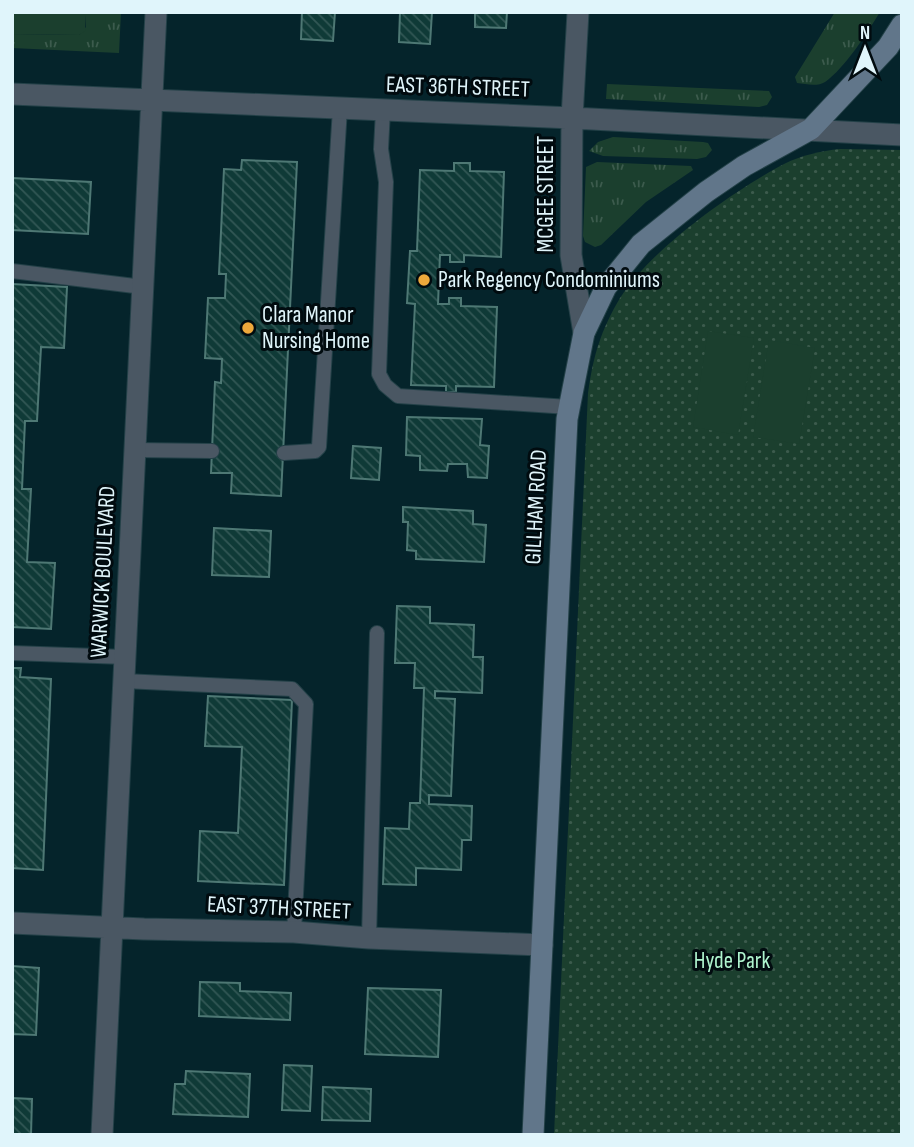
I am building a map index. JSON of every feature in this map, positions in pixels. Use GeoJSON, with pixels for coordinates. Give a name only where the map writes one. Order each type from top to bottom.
{"type":"FeatureCollection","features":[{"type":"Feature","properties":{"kind":"main road","name":"GILLHAM ROAD"},"geometry":{"type":"LineString","coordinates":[[533,1135],[569,407],[584,333],[606,288],[641,244],[706,192],[744,166],[811,129],[888,47],[902,25]]}},
{"type":"Feature","properties":{"kind":"street","name":"WARWICK BOULEVARD"},"geometry":{"type":"LineString","coordinates":[[102,1135],[156,12]]}},
{"type":"Feature","properties":{"kind":"street","name":"MCGEE STREET"},"geometry":{"type":"LineString","coordinates":[[578,12],[572,118],[571,255],[584,333]]}},
{"type":"Feature","properties":{"kind":"street","name":"EAST 36TH STREET"},"geometry":{"type":"LineString","coordinates":[[12,94],[902,135]]}},
{"type":"Feature","properties":{"kind":"street","name":"EAST 37TH STREET"},"geometry":{"type":"LineString","coordinates":[[12,923],[294,932],[542,945]]}},
{"type":"Feature","properties":{"kind":"lane"},"geometry":{"type":"LineString","coordinates":[[284,453],[315,451],[319,447],[340,108]]}},
{"type":"Feature","properties":{"kind":"lane"},"geometry":{"type":"LineString","coordinates":[[383,110],[381,149],[386,182],[379,374],[385,385],[398,396],[569,407]]}},
{"type":"Feature","properties":{"kind":"lane"},"geometry":{"type":"LineString","coordinates":[[12,271],[143,287]]}},
{"type":"Feature","properties":{"kind":"lane"},"geometry":{"type":"LineString","coordinates":[[135,450],[212,451]]}},
{"type":"Feature","properties":{"kind":"lane"},"geometry":{"type":"LineString","coordinates":[[369,938],[377,633]]}},
{"type":"Feature","properties":{"kind":"lane"},"geometry":{"type":"LineString","coordinates":[[12,653],[125,657]]}},
{"type":"Feature","properties":{"kind":"lane"},"geometry":{"type":"LineString","coordinates":[[124,681],[292,689],[306,704],[294,932]]}},
{"type":"Feature","properties":{"kind":"green space"},"geometry":{"type":"Polygon","coordinates":[[[12,12],[104,12],[104,15],[86,15],[85,31],[79,35],[12,34],[12,12]]]}},
{"type":"Feature","properties":{"kind":"green space"},"geometry":{"type":"Polygon","coordinates":[[[86,12],[121,12],[119,53],[12,48],[12,34],[79,35],[86,27],[86,12]]]}},
{"type":"Feature","properties":{"kind":"green space"},"geometry":{"type":"Polygon","coordinates":[[[835,12],[880,12],[855,50],[833,76],[819,84],[797,83],[795,77],[835,12]]]}},
{"type":"Feature","properties":{"kind":"green space"},"geometry":{"type":"Polygon","coordinates":[[[607,84],[769,91],[772,97],[767,105],[759,107],[606,99],[607,84]]]}},
{"type":"Feature","properties":{"kind":"green space"},"geometry":{"type":"Polygon","coordinates":[[[613,137],[703,142],[708,143],[712,150],[706,157],[697,159],[603,156],[589,151],[598,142],[613,137]]]}},
{"type":"Feature","properties":{"kind":"green space","name":"Hyde Park"},"geometry":{"type":"Polygon","coordinates":[[[840,149],[902,150],[902,1135],[554,1135],[588,393],[595,355],[620,298],[634,279],[672,241],[741,189],[784,164],[812,154],[840,149]]]}},
{"type":"Feature","properties":{"kind":"green space"},"geometry":{"type":"Polygon","coordinates":[[[597,162],[691,166],[693,170],[646,202],[601,245],[595,247],[585,242],[583,236],[586,167],[597,162]]]}},
{"type":"Feature","properties":{"kind":"green space"},"geometry":{"type":"Polygon","coordinates":[[[708,331],[754,338],[738,435],[693,427],[708,331]]]}},
{"type":"Feature","properties":{"kind":"green space"},"geometry":{"type":"Polygon","coordinates":[[[769,340],[815,348],[799,444],[753,437],[769,340]]]}},
{"type":"Feature","properties":{"kind":"building"},"geometry":{"type":"Polygon","coordinates":[[[302,12],[335,12],[333,41],[301,39],[302,12]]]}},
{"type":"Feature","properties":{"kind":"building"},"geometry":{"type":"Polygon","coordinates":[[[400,12],[432,12],[430,44],[399,42],[400,12]]]}},
{"type":"Feature","properties":{"kind":"building"},"geometry":{"type":"Polygon","coordinates":[[[475,12],[507,12],[506,28],[475,27],[475,12]]]}},
{"type":"Feature","properties":{"kind":"building","name":"Clara Manor Nursing Home"},"geometry":{"type":"Polygon","coordinates":[[[242,160],[297,162],[281,496],[231,493],[232,473],[211,473],[215,382],[221,383],[222,359],[205,358],[208,298],[225,298],[226,274],[219,274],[224,169],[241,170],[242,160]]]}},
{"type":"Feature","properties":{"kind":"building","name":"Park Regency Condominiums"},"geometry":{"type":"Polygon","coordinates":[[[454,163],[470,163],[470,171],[504,172],[501,257],[464,255],[464,262],[450,262],[450,255],[440,255],[438,304],[449,304],[449,298],[461,298],[461,306],[497,307],[494,387],[456,386],[456,392],[446,392],[446,386],[411,385],[415,304],[407,303],[410,251],[417,251],[420,170],[454,171],[454,163]]]}},
{"type":"Feature","properties":{"kind":"building"},"geometry":{"type":"Polygon","coordinates":[[[12,178],[91,182],[88,234],[12,230],[12,178]]]}},
{"type":"Feature","properties":{"kind":"building"},"geometry":{"type":"Polygon","coordinates":[[[12,284],[67,287],[64,348],[41,347],[37,421],[25,421],[22,489],[31,489],[27,562],[55,563],[51,629],[12,627],[12,284]]]}},
{"type":"Feature","properties":{"kind":"building"},"geometry":{"type":"Polygon","coordinates":[[[407,417],[482,419],[480,445],[489,446],[487,478],[468,477],[467,464],[448,464],[447,471],[420,470],[420,456],[406,455],[407,417]]]}},
{"type":"Feature","properties":{"kind":"building"},"geometry":{"type":"Polygon","coordinates":[[[353,446],[381,448],[379,480],[351,478],[353,446]]]}},
{"type":"Feature","properties":{"kind":"building"},"geometry":{"type":"Polygon","coordinates":[[[403,507],[473,511],[473,524],[486,525],[484,562],[416,559],[416,551],[407,550],[408,522],[403,522],[403,507]]]}},
{"type":"Feature","properties":{"kind":"building"},"geometry":{"type":"Polygon","coordinates":[[[214,528],[271,531],[269,577],[212,575],[214,528]]]}},
{"type":"Feature","properties":{"kind":"building"},"geometry":{"type":"Polygon","coordinates":[[[397,606],[430,607],[430,623],[474,625],[473,657],[483,657],[482,693],[435,691],[435,698],[455,699],[451,796],[429,795],[429,804],[472,806],[471,840],[462,840],[461,870],[416,868],[416,885],[383,884],[385,828],[409,829],[410,803],[420,803],[424,688],[414,688],[415,663],[395,663],[397,606]]]}},
{"type":"Feature","properties":{"kind":"building"},"geometry":{"type":"Polygon","coordinates":[[[12,668],[21,668],[20,677],[51,679],[43,870],[12,868],[12,668]]]}},
{"type":"Feature","properties":{"kind":"building"},"geometry":{"type":"Polygon","coordinates":[[[208,696],[292,700],[284,885],[198,881],[200,831],[238,833],[242,747],[205,746],[208,696]]]}},
{"type":"Feature","properties":{"kind":"building"},"geometry":{"type":"Polygon","coordinates":[[[12,966],[39,968],[36,1035],[12,1034],[12,966]]]}},
{"type":"Feature","properties":{"kind":"building"},"geometry":{"type":"Polygon","coordinates":[[[200,982],[240,983],[240,991],[291,993],[290,1020],[199,1016],[200,982]]]}},
{"type":"Feature","properties":{"kind":"building"},"geometry":{"type":"Polygon","coordinates":[[[368,988],[441,990],[438,1057],[365,1054],[368,988]]]}},
{"type":"Feature","properties":{"kind":"building"},"geometry":{"type":"Polygon","coordinates":[[[284,1065],[312,1066],[310,1111],[282,1110],[284,1065]]]}},
{"type":"Feature","properties":{"kind":"building"},"geometry":{"type":"Polygon","coordinates":[[[186,1071],[250,1074],[248,1117],[173,1114],[175,1084],[185,1084],[186,1071]]]}},
{"type":"Feature","properties":{"kind":"building"},"geometry":{"type":"Polygon","coordinates":[[[323,1087],[371,1089],[370,1121],[322,1120],[323,1087]]]}},
{"type":"Feature","properties":{"kind":"building"},"geometry":{"type":"Polygon","coordinates":[[[12,1098],[32,1099],[31,1135],[12,1135],[12,1098]]]}},
{"type":"Feature","properties":{"kind":"place","name":"Park Regency Condominiums"},"geometry":{"type":"Point","coordinates":[424,280]}},
{"type":"Feature","properties":{"kind":"place","name":"Clara Manor Nursing Home"},"geometry":{"type":"Point","coordinates":[248,328]}}]}
